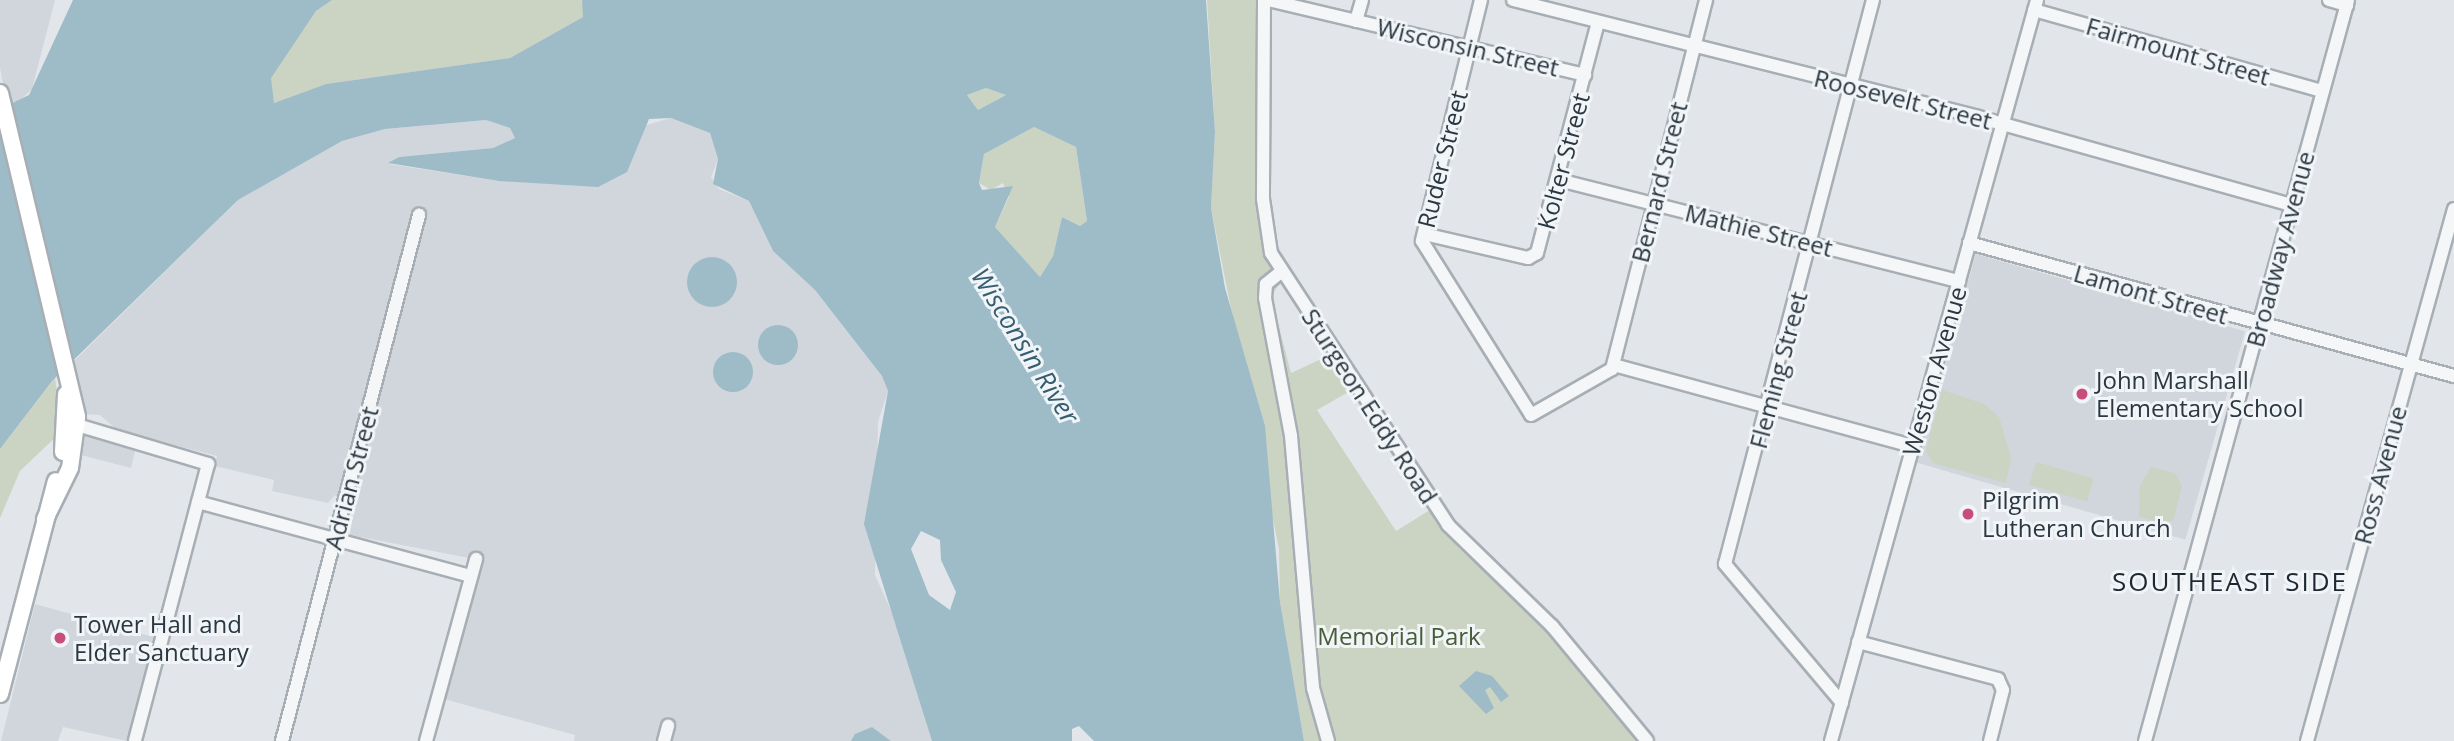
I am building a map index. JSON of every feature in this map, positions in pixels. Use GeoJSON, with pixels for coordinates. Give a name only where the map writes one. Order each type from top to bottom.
{"type":"FeatureCollection","features":[{"type":"Feature","properties":{"kind":"main road"},"geometry":{"type":"LineString","coordinates":[[0,93],[66,390],[77,425],[70,468],[45,519]]}},
{"type":"Feature","properties":{"kind":"main road"},"geometry":{"type":"LineString","coordinates":[[0,694],[64,447],[66,390]]}},
{"type":"Feature","properties":{"kind":"street","name":"Wisconsin Street"},"geometry":{"type":"LineString","coordinates":[[1266,0],[1585,75]]}},
{"type":"Feature","properties":{"kind":"street","name":"Sturgeon Eddy Road"},"geometry":{"type":"LineString","coordinates":[[1266,0],[1264,211],[1267,241],[1282,271],[1456,536],[1550,624],[1647,741]]}},
{"type":"Feature","properties":{"kind":"street"},"geometry":{"type":"LineString","coordinates":[[1356,21],[1362,0]]}},
{"type":"Feature","properties":{"kind":"street","name":"Ruder Street"},"geometry":{"type":"LineString","coordinates":[[1481,0],[1424,234],[1434,261],[1531,415],[1614,365]]}},
{"type":"Feature","properties":{"kind":"street","name":"Roosevelt Street"},"geometry":{"type":"LineString","coordinates":[[1513,0],[2002,124],[2292,205]]}},
{"type":"Feature","properties":{"kind":"street","name":"Bernard Street"},"geometry":{"type":"LineString","coordinates":[[1614,365],[1706,0]]}},
{"type":"Feature","properties":{"kind":"street","name":"Fleming Street"},"geometry":{"type":"LineString","coordinates":[[1842,703],[1726,564],[1813,243],[1873,0]]}},
{"type":"Feature","properties":{"kind":"street"},"geometry":{"type":"LineString","coordinates":[[2329,0],[2348,2]]}},
{"type":"Feature","properties":{"kind":"street","name":"Broadway Avenue"},"geometry":{"type":"LineString","coordinates":[[2145,741],[2348,2]]}},
{"type":"Feature","properties":{"kind":"street","name":"Fairmount Street"},"geometry":{"type":"LineString","coordinates":[[2035,5],[2322,91]]}},
{"type":"Feature","properties":{"kind":"street","name":"Weston Avenue"},"geometry":{"type":"LineString","coordinates":[[1831,741],[2035,5]]}},
{"type":"Feature","properties":{"kind":"street","name":"Kolter Street"},"geometry":{"type":"LineString","coordinates":[[1424,234],[1534,256],[1559,180],[1598,22]]}},
{"type":"Feature","properties":{"kind":"street","name":"Mathie Street"},"geometry":{"type":"LineString","coordinates":[[1559,180],[1959,281]]}},
{"type":"Feature","properties":{"kind":"street","name":"Ross Avenue"},"geometry":{"type":"LineString","coordinates":[[2307,741],[2454,209]]}},
{"type":"Feature","properties":{"kind":"street","name":"Adrian Street"},"geometry":{"type":"LineString","coordinates":[[282,741],[419,215]]}},
{"type":"Feature","properties":{"kind":"street","name":"Lamont Street"},"geometry":{"type":"LineString","coordinates":[[1969,243],[2454,376]]}},
{"type":"Feature","properties":{"kind":"street"},"geometry":{"type":"LineString","coordinates":[[1282,271],[1266,284],[1265,298],[1291,436],[1313,688],[1328,741]]}},
{"type":"Feature","properties":{"kind":"street"},"geometry":{"type":"LineString","coordinates":[[1614,365],[1913,446]]}},
{"type":"Feature","properties":{"kind":"street"},"geometry":{"type":"LineString","coordinates":[[77,425],[208,464],[135,741]]}},
{"type":"Feature","properties":{"kind":"street"},"geometry":{"type":"LineString","coordinates":[[198,502],[336,536],[471,576]]}},
{"type":"Feature","properties":{"kind":"street"},"geometry":{"type":"LineString","coordinates":[[426,741],[476,559]]}},
{"type":"Feature","properties":{"kind":"street"},"geometry":{"type":"LineString","coordinates":[[1858,642],[2002,682],[1990,741]]}},
{"type":"Feature","properties":{"kind":"street"},"geometry":{"type":"LineString","coordinates":[[664,741],[668,726]]}},
{"type":"Feature","properties":{"kind":"shaded area"},"geometry":{"type":"Polygon","coordinates":[[[0,0],[55,0],[32,89],[13,107],[7,107],[0,67],[0,0]]]}},
{"type":"Feature","properties":{"kind":"shaded area"},"geometry":{"type":"Polygon","coordinates":[[[671,118],[710,133],[718,159],[711,177],[719,189],[749,201],[773,251],[815,290],[882,376],[888,391],[878,422],[875,575],[898,626],[932,741],[891,741],[872,727],[851,741],[574,741],[575,735],[444,699],[480,569],[469,558],[350,535],[353,514],[335,495],[328,503],[272,491],[274,480],[215,466],[217,456],[117,430],[100,415],[82,414],[69,366],[238,200],[342,141],[385,129],[486,120],[510,128],[515,138],[493,148],[399,157],[389,164],[499,181],[627,172],[643,126],[671,118]]]}},
{"type":"Feature","properties":{"kind":"shaded area","name":"John Marshall Elementary School"},"geometry":{"type":"Polygon","coordinates":[[[1976,254],[2245,331],[2185,540],[1916,463],[1976,254]]]}},
{"type":"Feature","properties":{"kind":"shaded area"},"geometry":{"type":"Polygon","coordinates":[[[85,436],[135,451],[131,468],[77,454],[85,436]]]}},
{"type":"Feature","properties":{"kind":"shaded area"},"geometry":{"type":"Polygon","coordinates":[[[35,604],[154,637],[127,741],[63,727],[58,741],[1,741],[35,604]]]}},
{"type":"Feature","properties":{"kind":"green space"},"geometry":{"type":"Polygon","coordinates":[[[332,0],[581,0],[586,7],[583,17],[510,58],[326,84],[274,103],[270,78],[316,11],[332,0]]]}},
{"type":"Feature","properties":{"kind":"green space","name":"Memorial Park"},"geometry":{"type":"Polygon","coordinates":[[[1207,0],[1258,0],[1258,217],[1279,284],[1271,297],[1291,373],[1330,355],[1352,390],[1317,410],[1396,531],[1430,510],[1459,548],[1549,631],[1638,741],[1304,741],[1280,602],[1279,549],[1211,208],[1215,132],[1207,0]]]}},
{"type":"Feature","properties":{"kind":"green space"},"geometry":{"type":"Polygon","coordinates":[[[986,88],[1006,95],[978,110],[967,95],[986,88]]]}},
{"type":"Feature","properties":{"kind":"green space"},"geometry":{"type":"Polygon","coordinates":[[[1034,127],[1076,147],[1087,221],[1080,226],[1062,217],[1053,256],[1040,277],[995,227],[1009,197],[1003,183],[991,190],[979,183],[984,154],[1034,127]]]}},
{"type":"Feature","properties":{"kind":"green space"},"geometry":{"type":"Polygon","coordinates":[[[55,378],[62,431],[20,471],[0,518],[0,449],[55,378]]]}},
{"type":"Feature","properties":{"kind":"green space"},"geometry":{"type":"Polygon","coordinates":[[[1942,390],[1984,404],[1999,417],[2011,458],[2006,483],[1933,463],[1926,451],[1942,390]]]}},
{"type":"Feature","properties":{"kind":"green space"},"geometry":{"type":"Polygon","coordinates":[[[2036,462],[2094,479],[2087,502],[2029,485],[2036,462]]]}},
{"type":"Feature","properties":{"kind":"green space"},"geometry":{"type":"Polygon","coordinates":[[[2151,467],[2175,473],[2182,486],[2174,519],[2164,525],[2139,516],[2140,486],[2151,467]]]}},
{"type":"Feature","properties":{"kind":"water","name":"Wisconsin River"},"geometry":{"type":"Polygon","coordinates":[[[73,0],[332,0],[316,11],[271,78],[274,103],[326,84],[510,58],[583,17],[582,0],[1206,0],[1215,132],[1211,208],[1225,288],[1265,426],[1280,602],[1304,741],[1094,741],[1079,726],[1072,729],[1072,741],[932,741],[864,524],[888,391],[882,376],[815,290],[773,251],[749,201],[713,184],[718,159],[710,133],[671,118],[649,119],[627,172],[598,187],[499,181],[388,163],[399,157],[493,148],[515,138],[510,128],[486,120],[385,129],[342,141],[238,200],[53,380],[0,449],[0,109],[29,95],[73,0]],[[986,88],[967,95],[978,110],[1006,95],[986,88]],[[1034,127],[984,154],[979,183],[982,190],[1013,186],[995,227],[1040,277],[1053,256],[1062,217],[1080,226],[1087,221],[1076,147],[1034,127]],[[921,531],[911,549],[929,595],[950,610],[956,592],[941,560],[940,540],[921,531]]]}},
{"type":"Feature","properties":{"kind":"water"},"geometry":{"type":"Polygon","coordinates":[[[712,257],[730,264],[737,282],[730,300],[712,307],[694,300],[687,282],[694,264],[712,257]]]}},
{"type":"Feature","properties":{"kind":"water"},"geometry":{"type":"Polygon","coordinates":[[[778,325],[786,326],[792,331],[797,337],[797,353],[792,359],[786,364],[778,365],[770,364],[764,359],[759,353],[758,345],[759,337],[764,331],[770,326],[778,325]]]}},
{"type":"Feature","properties":{"kind":"water"},"geometry":{"type":"Polygon","coordinates":[[[733,352],[741,353],[747,358],[752,364],[752,380],[747,386],[741,391],[733,392],[725,391],[719,386],[714,380],[713,372],[714,364],[719,358],[725,353],[733,352]]]}},
{"type":"Feature","properties":{"kind":"water"},"geometry":{"type":"Polygon","coordinates":[[[1476,671],[1492,676],[1509,696],[1501,702],[1490,687],[1485,690],[1494,708],[1486,714],[1459,686],[1476,671]]]}},
{"type":"Feature","properties":{"kind":"water"},"geometry":{"type":"Polygon","coordinates":[[[872,727],[891,741],[851,741],[855,734],[872,727]]]}},
{"type":"Feature","properties":{"kind":"place","name":"John Marshall Elementary School"},"geometry":{"type":"Point","coordinates":[2082,394]}},
{"type":"Feature","properties":{"kind":"place","name":"Pilgrim Lutheran Church"},"geometry":{"type":"Point","coordinates":[1968,514]}},
{"type":"Feature","properties":{"kind":"place","name":"Tower Hall and Elder Sanctuary"},"geometry":{"type":"Point","coordinates":[60,638]}},
{"type":"Feature","properties":{"kind":"district","name":"SOUTHEAST SIDE"},"geometry":{"type":"Point","coordinates":[2230,582]}}]}
